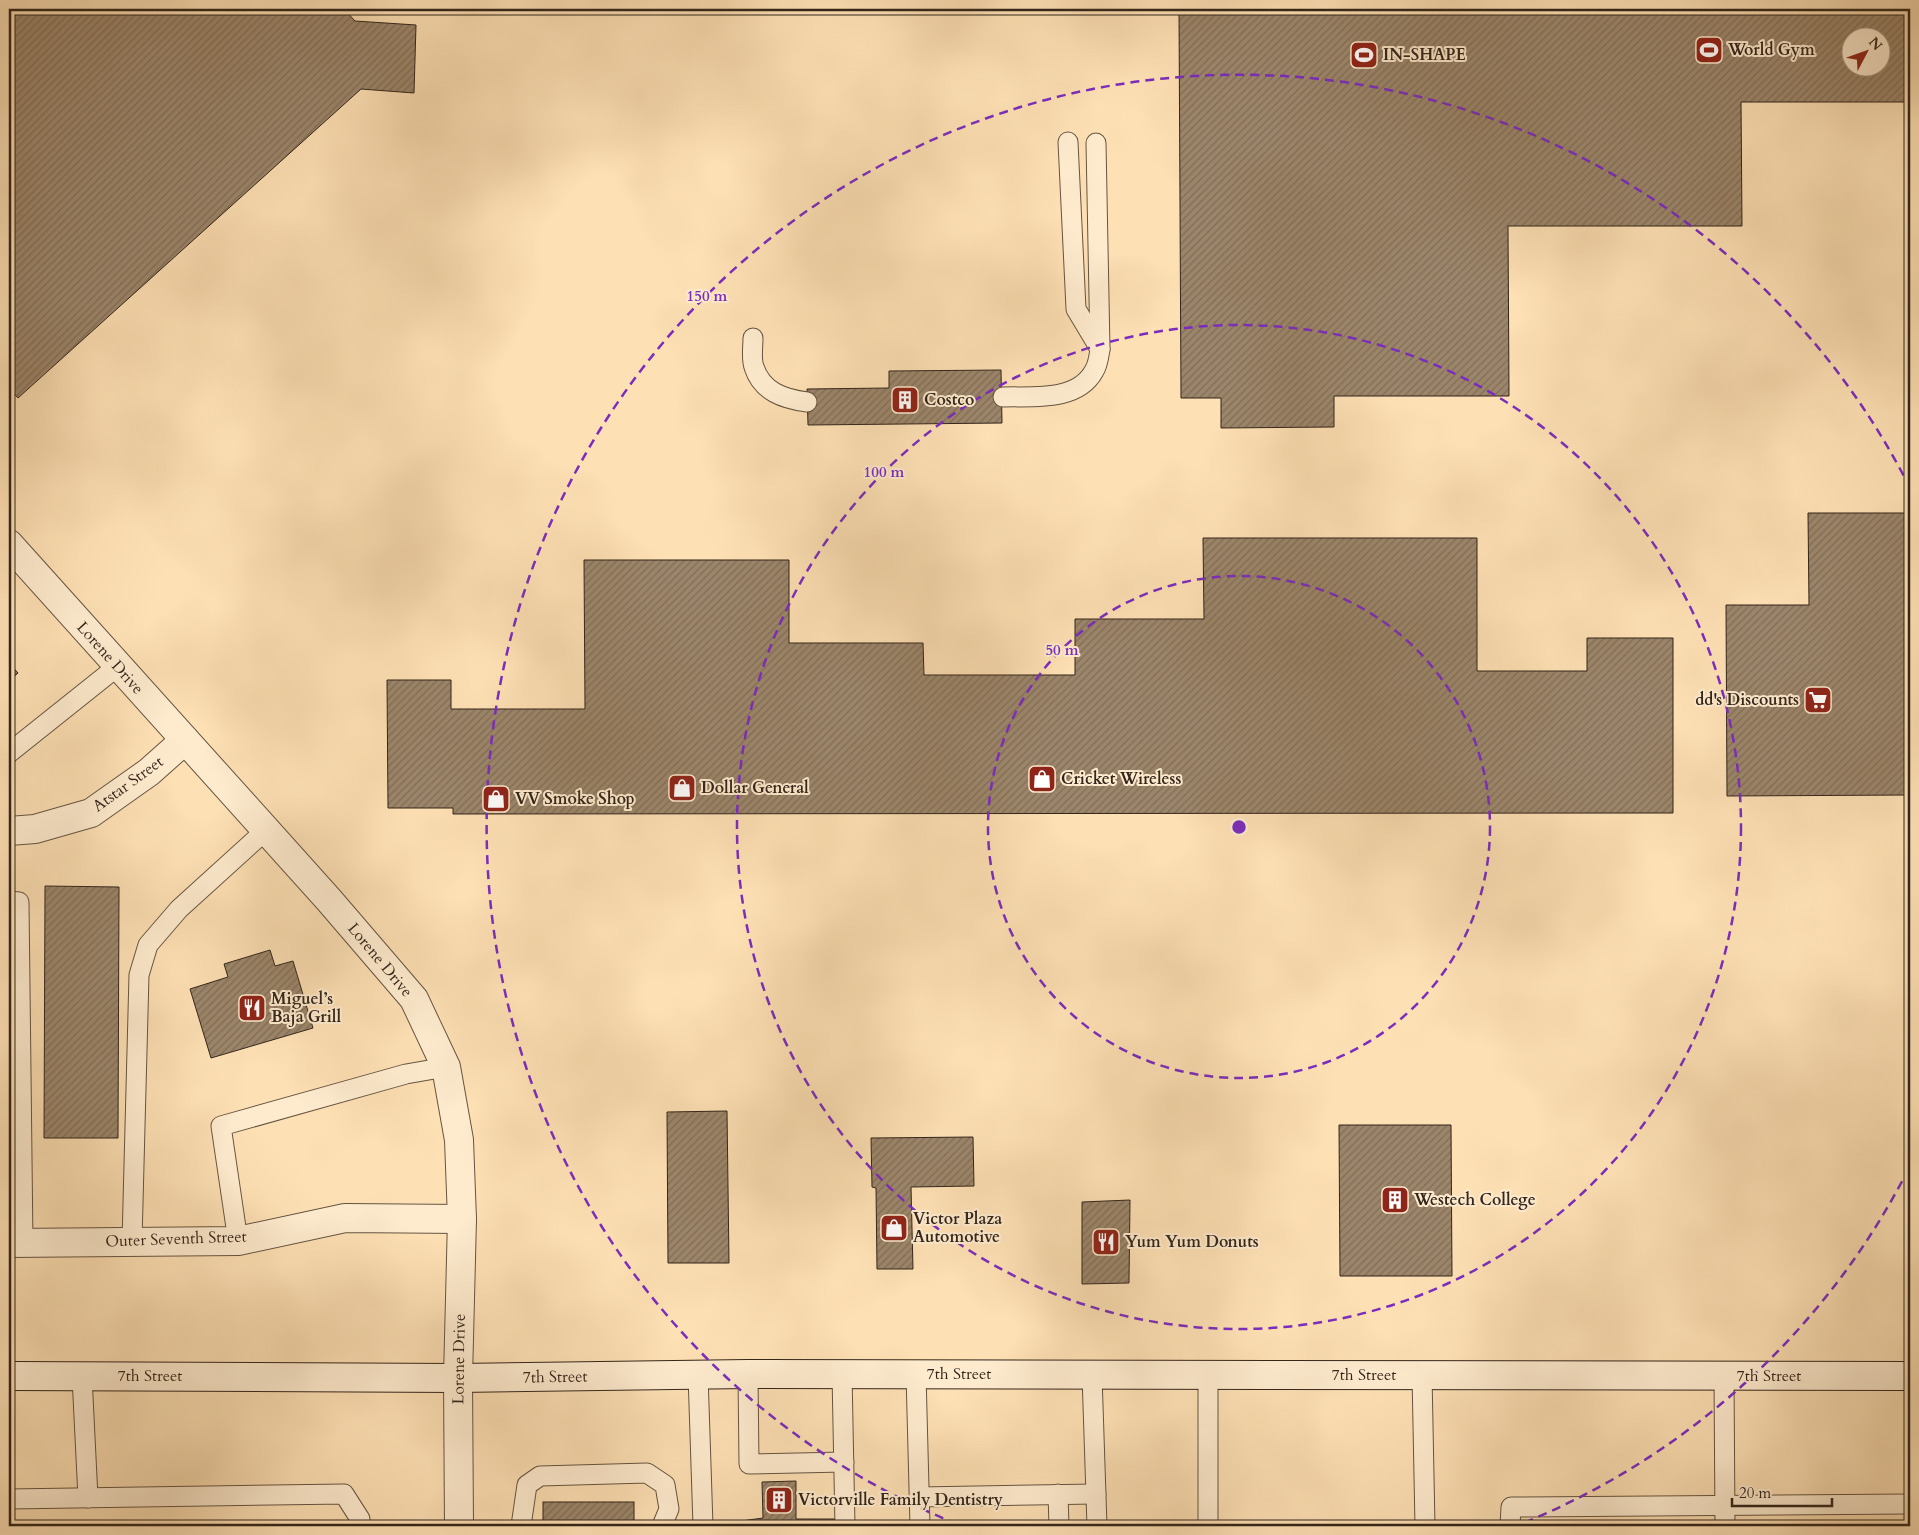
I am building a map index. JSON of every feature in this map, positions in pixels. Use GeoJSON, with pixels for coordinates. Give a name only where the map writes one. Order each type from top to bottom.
{"type":"FeatureCollection","features":[{"type":"Feature","properties":{"kind":"main road","name":"Lorene Drive"},"geometry":{"type":"LineString","coordinates":[[9,544],[414,998],[446,1067],[459,1140],[462,1219],[458,1378],[459,1526]]}},
{"type":"Feature","properties":{"kind":"main road","name":"Atstar Street"},"geometry":{"type":"LineString","coordinates":[[9,831],[34,829],[91,813],[149,772],[185,740]]}},
{"type":"Feature","properties":{"kind":"main road","name":"Outer Seventh Street"},"geometry":{"type":"LineString","coordinates":[[16,1243],[238,1241],[345,1218],[462,1219]]}},
{"type":"Feature","properties":{"kind":"main road","name":"7th Street"},"geometry":{"type":"LineString","coordinates":[[9,1376],[458,1378],[698,1374],[916,1374],[1910,1376]]}},
{"type":"Feature","properties":{"kind":"lane"},"geometry":{"type":"LineString","coordinates":[[1068,142],[1076,309],[1100,348]]}},
{"type":"Feature","properties":{"kind":"lane"},"geometry":{"type":"LineString","coordinates":[[1003,397],[1058,395],[1083,386],[1095,370],[1100,348],[1096,143]]}},
{"type":"Feature","properties":{"kind":"lane"},"geometry":{"type":"LineString","coordinates":[[753,338],[754,366],[766,388],[785,399],[807,402]]}},
{"type":"Feature","properties":{"kind":"lane"},"geometry":{"type":"LineString","coordinates":[[9,753],[118,666]]}},
{"type":"Feature","properties":{"kind":"lane"},"geometry":{"type":"LineString","coordinates":[[132,1241],[139,975],[148,945],[180,909],[266,830]]}},
{"type":"Feature","properties":{"kind":"lane"},"geometry":{"type":"LineString","coordinates":[[9,901],[19,902],[14,963],[16,1243]]}},
{"type":"Feature","properties":{"kind":"lane"},"geometry":{"type":"LineString","coordinates":[[238,1241],[221,1126],[406,1074],[446,1067]]}},
{"type":"Feature","properties":{"kind":"lane"},"geometry":{"type":"LineString","coordinates":[[698,1374],[703,1526]]}},
{"type":"Feature","properties":{"kind":"lane"},"geometry":{"type":"LineString","coordinates":[[748,1374],[749,1464],[844,1462]]}},
{"type":"Feature","properties":{"kind":"lane"},"geometry":{"type":"LineString","coordinates":[[842,1374],[845,1526]]}},
{"type":"Feature","properties":{"kind":"lane"},"geometry":{"type":"LineString","coordinates":[[916,1374],[920,1526]]}},
{"type":"Feature","properties":{"kind":"lane"},"geometry":{"type":"LineString","coordinates":[[1092,1375],[1097,1526]]}},
{"type":"Feature","properties":{"kind":"lane"},"geometry":{"type":"LineString","coordinates":[[1208,1375],[1208,1526]]}},
{"type":"Feature","properties":{"kind":"lane"},"geometry":{"type":"LineString","coordinates":[[1422,1375],[1425,1526]]}},
{"type":"Feature","properties":{"kind":"lane"},"geometry":{"type":"LineString","coordinates":[[82,1376],[88,1498]]}},
{"type":"Feature","properties":{"kind":"lane"},"geometry":{"type":"LineString","coordinates":[[1724,1376],[1726,1526]]}},
{"type":"Feature","properties":{"kind":"lane"},"geometry":{"type":"LineString","coordinates":[[521,1526],[527,1485],[540,1476],[647,1473],[665,1485],[669,1509],[662,1526]]}},
{"type":"Feature","properties":{"kind":"lane"},"geometry":{"type":"LineString","coordinates":[[9,1499],[344,1494],[360,1519],[360,1526]]}},
{"type":"Feature","properties":{"kind":"lane"},"geometry":{"type":"LineString","coordinates":[[1058,1494],[1059,1526]]}},
{"type":"Feature","properties":{"kind":"lane"},"geometry":{"type":"LineString","coordinates":[[920,1497],[1096,1494]]}},
{"type":"Feature","properties":{"kind":"lane"},"geometry":{"type":"LineString","coordinates":[[1510,1526],[1511,1507],[1910,1504]]}},
{"type":"Feature","properties":{"kind":"building"},"geometry":{"type":"Polygon","coordinates":[[[9,9],[344,9],[355,21],[416,25],[414,93],[361,89],[18,398],[9,388],[9,9]]]}},
{"type":"Feature","properties":{"kind":"building"},"geometry":{"type":"Polygon","coordinates":[[[1179,9],[1910,9],[1910,102],[1741,102],[1742,226],[1508,226],[1509,396],[1334,396],[1334,427],[1221,428],[1221,398],[1181,398],[1179,9]]]}},
{"type":"Feature","properties":{"kind":"building","name":"Costco"},"geometry":{"type":"Polygon","coordinates":[[[1001,370],[1002,423],[808,425],[807,389],[889,388],[889,371],[1001,370]]]}},
{"type":"Feature","properties":{"kind":"building","name":"dd's Discounts"},"geometry":{"type":"Polygon","coordinates":[[[1808,513],[1910,513],[1910,795],[1727,796],[1726,605],[1809,605],[1808,513]]]}},
{"type":"Feature","properties":{"kind":"building"},"geometry":{"type":"Polygon","coordinates":[[[1203,538],[1477,538],[1477,671],[1587,671],[1587,638],[1673,638],[1673,813],[453,814],[453,808],[388,808],[387,680],[451,680],[451,709],[585,709],[584,560],[789,560],[789,643],[923,643],[924,675],[1075,675],[1075,619],[1204,619],[1203,538]]]}},
{"type":"Feature","properties":{"kind":"building"},"geometry":{"type":"Polygon","coordinates":[[[9,663],[18,673],[9,681],[9,663]]]}},
{"type":"Feature","properties":{"kind":"building"},"geometry":{"type":"Polygon","coordinates":[[[45,886],[119,887],[118,1138],[44,1138],[45,886]]]}},
{"type":"Feature","properties":{"kind":"building","name":"Miguel’s Baja Grill"},"geometry":{"type":"Polygon","coordinates":[[[270,950],[275,966],[293,961],[313,1028],[211,1058],[190,989],[228,977],[224,964],[270,950]]]}},
{"type":"Feature","properties":{"kind":"building"},"geometry":{"type":"Polygon","coordinates":[[[727,1111],[729,1263],[668,1263],[667,1112],[727,1111]]]}},
{"type":"Feature","properties":{"kind":"building","name":"Westech College"},"geometry":{"type":"Polygon","coordinates":[[[1339,1125],[1451,1125],[1452,1276],[1340,1276],[1339,1125]]]}},
{"type":"Feature","properties":{"kind":"building","name":"Victor Plaza Automotive"},"geometry":{"type":"Polygon","coordinates":[[[973,1137],[974,1186],[911,1187],[913,1269],[877,1269],[876,1188],[872,1187],[871,1138],[973,1137]]]}},
{"type":"Feature","properties":{"kind":"building","name":"Yum Yum Donuts"},"geometry":{"type":"Polygon","coordinates":[[[1130,1200],[1129,1283],[1082,1284],[1082,1202],[1130,1200]]]}},
{"type":"Feature","properties":{"kind":"building","name":"Victorville Family Dentistry"},"geometry":{"type":"Polygon","coordinates":[[[796,1481],[796,1519],[835,1519],[835,1526],[734,1526],[734,1522],[763,1518],[762,1482],[796,1481]]]}},
{"type":"Feature","properties":{"kind":"building"},"geometry":{"type":"Polygon","coordinates":[[[543,1502],[634,1502],[634,1526],[543,1526],[543,1502]]]}},
{"type":"Feature","properties":{"kind":"place","name":"World Gym"},"geometry":{"type":"Point","coordinates":[1709,50]}},
{"type":"Feature","properties":{"kind":"place","name":"IN-SHAPE"},"geometry":{"type":"Point","coordinates":[1364,55]}},
{"type":"Feature","properties":{"kind":"place","name":"Costco"},"geometry":{"type":"Point","coordinates":[905,400]}},
{"type":"Feature","properties":{"kind":"place","name":"dd's Discounts"},"geometry":{"type":"Point","coordinates":[1818,700]}},
{"type":"Feature","properties":{"kind":"place","name":"Cricket Wireless"},"geometry":{"type":"Point","coordinates":[1042,779]}},
{"type":"Feature","properties":{"kind":"place","name":"Dollar General"},"geometry":{"type":"Point","coordinates":[682,788]}},
{"type":"Feature","properties":{"kind":"place","name":"VV Smoke Shop"},"geometry":{"type":"Point","coordinates":[496,799]}},
{"type":"Feature","properties":{"kind":"place","name":"Miguel’s Baja Grill"},"geometry":{"type":"Point","coordinates":[252,1008]}},
{"type":"Feature","properties":{"kind":"place","name":"Westech College"},"geometry":{"type":"Point","coordinates":[1395,1200]}},
{"type":"Feature","properties":{"kind":"place","name":"Victor Plaza Automotive"},"geometry":{"type":"Point","coordinates":[894,1228]}},
{"type":"Feature","properties":{"kind":"place","name":"Yum Yum Donuts"},"geometry":{"type":"Point","coordinates":[1106,1242]}},
{"type":"Feature","properties":{"kind":"place","name":"Victorville Family Dentistry"},"geometry":{"type":"Point","coordinates":[779,1500]}}]}
